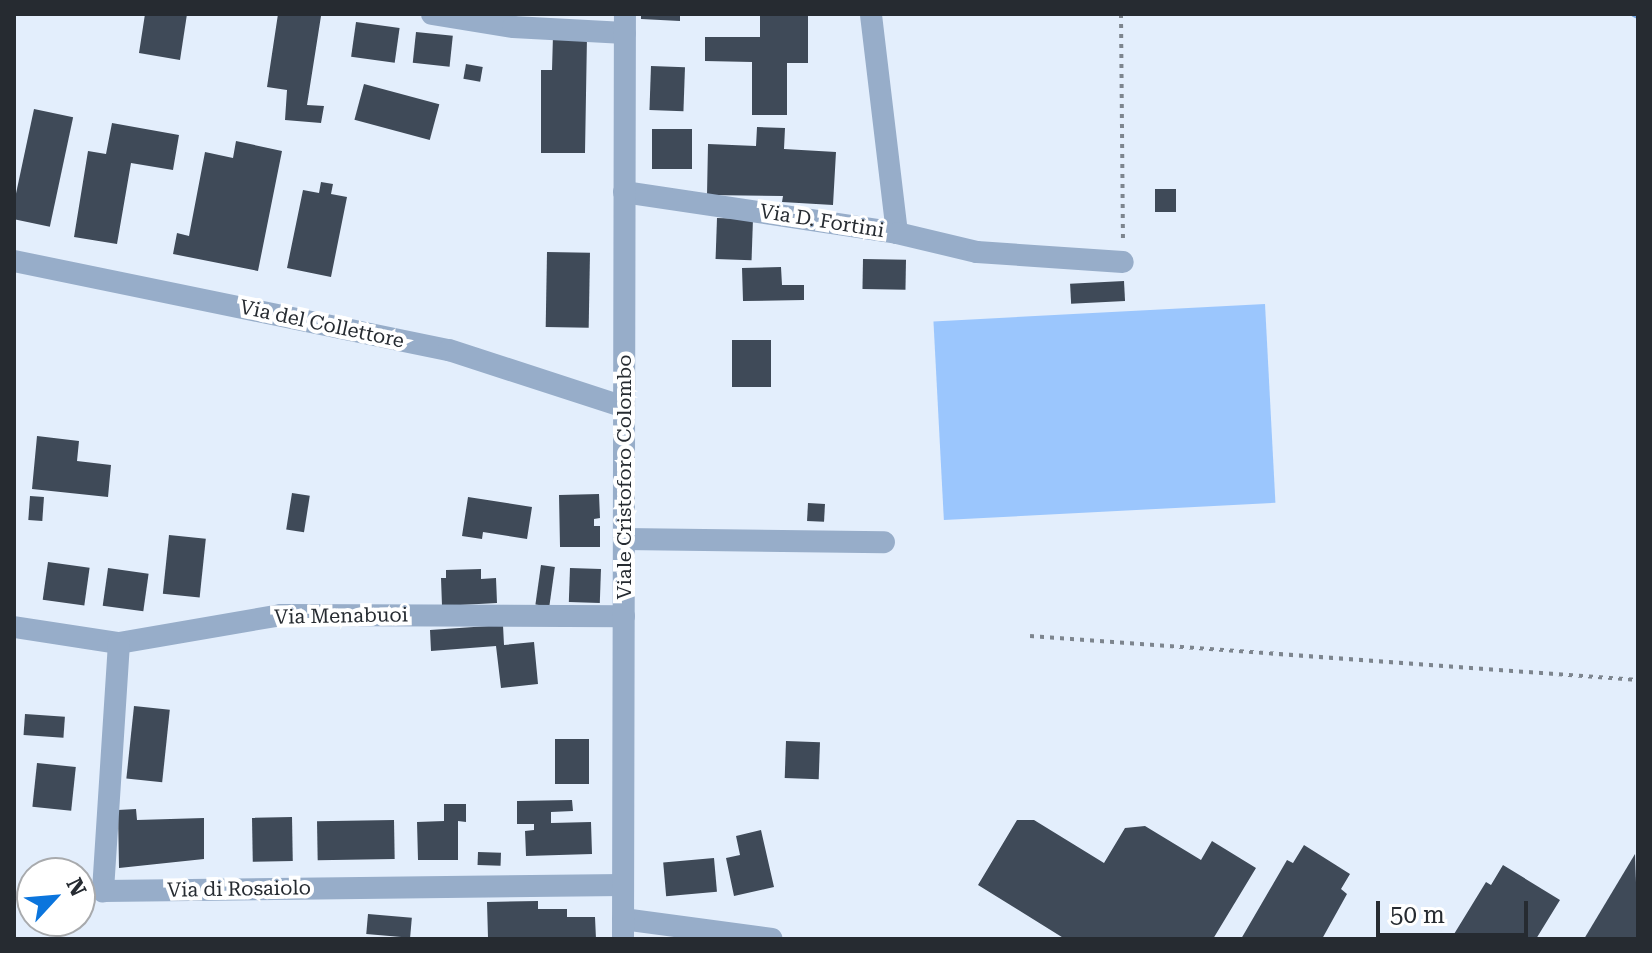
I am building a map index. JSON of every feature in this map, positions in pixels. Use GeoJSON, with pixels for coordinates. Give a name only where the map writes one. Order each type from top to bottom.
{"type":"FeatureCollection","features":[{"type":"Feature","properties":{"kind":"street"},"geometry":{"type":"LineString","coordinates":[[432,14],[625,24]]}},
{"type":"Feature","properties":{"kind":"street","name":"Via D. Fortini"},"geometry":{"type":"LineString","coordinates":[[624,192],[897,233],[871,14]]}},
{"type":"Feature","properties":{"kind":"street","name":"Viale Cristoforo Colombo"},"geometry":{"type":"LineString","coordinates":[[623,929],[625,24]]}},
{"type":"Feature","properties":{"kind":"street"},"geometry":{"type":"LineString","coordinates":[[897,233],[977,252],[1123,262]]}},
{"type":"Feature","properties":{"kind":"street","name":"Via del Collettore"},"geometry":{"type":"LineString","coordinates":[[14,261],[449,350],[624,407]]}},
{"type":"Feature","properties":{"kind":"street"},"geometry":{"type":"LineString","coordinates":[[624,539],[884,542]]}},
{"type":"Feature","properties":{"kind":"street","name":"Via Menabuoi"},"geometry":{"type":"LineString","coordinates":[[14,627],[119,643],[281,615],[624,616]]}},
{"type":"Feature","properties":{"kind":"street","name":"Via di Rosaiolo"},"geometry":{"type":"LineString","coordinates":[[119,643],[103,891],[623,885]]}},
{"type":"Feature","properties":{"kind":"street"},"geometry":{"type":"LineString","coordinates":[[623,929],[772,939]]}},
{"type":"Feature","properties":{"kind":"path"},"geometry":{"type":"LineString","coordinates":[[1121,14],[1123,262]]}},
{"type":"Feature","properties":{"kind":"path"},"geometry":{"type":"LineString","coordinates":[[1030,636],[1638,680]]}},
{"type":"Feature","properties":{"kind":"shaded area"},"geometry":{"type":"Polygon","coordinates":[[[1265,304],[1275,503],[944,520],[933,321],[1265,304]]]}},
{"type":"Feature","properties":{"kind":"building"},"geometry":{"type":"Polygon","coordinates":[[[145,14],[187,14],[180,60],[139,53],[145,14]]]}},
{"type":"Feature","properties":{"kind":"building"},"geometry":{"type":"Polygon","coordinates":[[[278,14],[321,16],[307,105],[324,106],[321,123],[285,120],[287,90],[267,87],[278,14]]]}},
{"type":"Feature","properties":{"kind":"building"},"geometry":{"type":"Polygon","coordinates":[[[641,14],[680,14],[680,21],[641,19],[641,14]]]}},
{"type":"Feature","properties":{"kind":"building"},"geometry":{"type":"Polygon","coordinates":[[[760,14],[808,14],[808,63],[787,63],[787,115],[752,115],[752,62],[705,61],[705,37],[760,37],[760,14]]]}},
{"type":"Feature","properties":{"kind":"building"},"geometry":{"type":"Polygon","coordinates":[[[356,22],[400,28],[395,63],[351,57],[356,22]]]}},
{"type":"Feature","properties":{"kind":"building"},"geometry":{"type":"Polygon","coordinates":[[[416,32],[453,36],[450,67],[413,63],[416,32]]]}},
{"type":"Feature","properties":{"kind":"building"},"geometry":{"type":"Polygon","coordinates":[[[553,35],[587,36],[585,153],[541,153],[541,70],[552,70],[553,35]]]}},
{"type":"Feature","properties":{"kind":"building"},"geometry":{"type":"Polygon","coordinates":[[[466,64],[483,67],[480,82],[463,79],[466,64]]]}},
{"type":"Feature","properties":{"kind":"building"},"geometry":{"type":"Polygon","coordinates":[[[651,66],[685,67],[683,111],[649,110],[651,66]]]}},
{"type":"Feature","properties":{"kind":"building"},"geometry":{"type":"Polygon","coordinates":[[[364,84],[439,104],[430,140],[354,120],[364,84]]]}},
{"type":"Feature","properties":{"kind":"building"},"geometry":{"type":"Polygon","coordinates":[[[34,109],[73,117],[50,227],[14,219],[14,203],[34,109]]]}},
{"type":"Feature","properties":{"kind":"building"},"geometry":{"type":"Polygon","coordinates":[[[112,123],[179,135],[173,170],[131,163],[117,244],[74,237],[88,151],[106,154],[112,123]]]}},
{"type":"Feature","properties":{"kind":"building"},"geometry":{"type":"Polygon","coordinates":[[[757,127],[785,128],[784,149],[836,152],[833,205],[782,202],[783,196],[707,195],[708,144],[756,146],[757,127]]]}},
{"type":"Feature","properties":{"kind":"building"},"geometry":{"type":"Polygon","coordinates":[[[652,129],[692,129],[692,169],[652,169],[652,129]]]}},
{"type":"Feature","properties":{"kind":"building"},"geometry":{"type":"Polygon","coordinates":[[[236,141],[282,151],[258,271],[173,254],[177,233],[189,236],[205,152],[233,158],[236,141]]]}},
{"type":"Feature","properties":{"kind":"building"},"geometry":{"type":"Polygon","coordinates":[[[321,182],[333,184],[331,194],[347,197],[331,277],[287,268],[303,190],[319,193],[321,182]]]}},
{"type":"Feature","properties":{"kind":"building"},"geometry":{"type":"Polygon","coordinates":[[[1155,189],[1176,189],[1176,212],[1155,212],[1155,189]]]}},
{"type":"Feature","properties":{"kind":"building"},"geometry":{"type":"Polygon","coordinates":[[[717,218],[753,219],[752,260],[716,259],[717,218]]]}},
{"type":"Feature","properties":{"kind":"building"},"geometry":{"type":"Polygon","coordinates":[[[547,252],[590,253],[589,328],[546,327],[547,252]]]}},
{"type":"Feature","properties":{"kind":"building"},"geometry":{"type":"Polygon","coordinates":[[[863,259],[906,260],[905,290],[862,289],[863,259]]]}},
{"type":"Feature","properties":{"kind":"building"},"geometry":{"type":"Polygon","coordinates":[[[781,267],[782,285],[804,285],[804,300],[743,301],[742,268],[781,267]]]}},
{"type":"Feature","properties":{"kind":"building"},"geometry":{"type":"Polygon","coordinates":[[[1124,281],[1125,301],[1071,304],[1070,284],[1124,281]]]}},
{"type":"Feature","properties":{"kind":"building"},"geometry":{"type":"Polygon","coordinates":[[[732,340],[771,340],[771,387],[732,387],[732,340]]]}},
{"type":"Feature","properties":{"kind":"building"},"geometry":{"type":"Polygon","coordinates":[[[37,436],[79,441],[77,461],[111,465],[108,497],[32,489],[37,436]]]}},
{"type":"Feature","properties":{"kind":"building"},"geometry":{"type":"Polygon","coordinates":[[[292,493],[310,496],[304,532],[286,530],[292,493]]]}},
{"type":"Feature","properties":{"kind":"building"},"geometry":{"type":"Polygon","coordinates":[[[599,494],[600,518],[594,519],[594,526],[600,526],[600,547],[560,547],[559,495],[599,494]]]}},
{"type":"Feature","properties":{"kind":"building"},"geometry":{"type":"Polygon","coordinates":[[[30,496],[44,497],[42,521],[28,520],[30,496]]]}},
{"type":"Feature","properties":{"kind":"building"},"geometry":{"type":"Polygon","coordinates":[[[468,497],[532,507],[527,539],[483,532],[482,539],[462,536],[468,497]]]}},
{"type":"Feature","properties":{"kind":"building"},"geometry":{"type":"Polygon","coordinates":[[[808,503],[825,504],[824,522],[807,521],[808,503]]]}},
{"type":"Feature","properties":{"kind":"building"},"geometry":{"type":"Polygon","coordinates":[[[169,535],[206,539],[200,598],[163,594],[169,535]]]}},
{"type":"Feature","properties":{"kind":"building"},"geometry":{"type":"Polygon","coordinates":[[[48,562],[90,568],[84,605],[43,600],[48,562]]]}},
{"type":"Feature","properties":{"kind":"building"},"geometry":{"type":"Polygon","coordinates":[[[541,565],[555,567],[549,607],[535,605],[541,565]]]}},
{"type":"Feature","properties":{"kind":"building"},"geometry":{"type":"Polygon","coordinates":[[[108,568],[149,574],[143,611],[103,606],[108,568]]]}},
{"type":"Feature","properties":{"kind":"building"},"geometry":{"type":"Polygon","coordinates":[[[570,568],[601,569],[600,603],[569,602],[570,568]]]}},
{"type":"Feature","properties":{"kind":"building"},"geometry":{"type":"Polygon","coordinates":[[[481,569],[481,579],[496,578],[497,603],[442,606],[441,578],[446,578],[446,570],[481,569]]]}},
{"type":"Feature","properties":{"kind":"building"},"geometry":{"type":"Polygon","coordinates":[[[503,625],[504,645],[534,642],[538,684],[501,688],[496,646],[431,651],[430,630],[503,625]]]}},
{"type":"Feature","properties":{"kind":"building"},"geometry":{"type":"Polygon","coordinates":[[[134,706],[170,710],[162,782],[126,779],[134,706]]]}},
{"type":"Feature","properties":{"kind":"building"},"geometry":{"type":"Polygon","coordinates":[[[25,714],[65,717],[63,738],[24,735],[25,714]]]}},
{"type":"Feature","properties":{"kind":"building"},"geometry":{"type":"Polygon","coordinates":[[[555,739],[589,739],[589,784],[555,784],[555,739]]]}},
{"type":"Feature","properties":{"kind":"building"},"geometry":{"type":"Polygon","coordinates":[[[786,741],[820,742],[819,779],[785,778],[786,741]]]}},
{"type":"Feature","properties":{"kind":"building"},"geometry":{"type":"Polygon","coordinates":[[[37,763],[76,767],[71,811],[32,807],[37,763]]]}},
{"type":"Feature","properties":{"kind":"building"},"geometry":{"type":"Polygon","coordinates":[[[572,800],[573,811],[551,812],[551,823],[591,822],[592,854],[526,856],[525,831],[534,830],[534,824],[517,824],[517,801],[572,800]]]}},
{"type":"Feature","properties":{"kind":"building"},"geometry":{"type":"Polygon","coordinates":[[[444,804],[466,804],[466,822],[458,821],[458,860],[418,860],[417,822],[444,821],[444,804]]]}},
{"type":"Feature","properties":{"kind":"building"},"geometry":{"type":"Polygon","coordinates":[[[136,809],[137,820],[204,818],[204,859],[119,868],[118,810],[136,809]]]}},
{"type":"Feature","properties":{"kind":"building"},"geometry":{"type":"Polygon","coordinates":[[[292,817],[293,861],[253,862],[252,818],[292,817]]]}},
{"type":"Feature","properties":{"kind":"building"},"geometry":{"type":"Polygon","coordinates":[[[394,820],[395,859],[318,860],[317,821],[394,820]]]}},
{"type":"Feature","properties":{"kind":"building"},"geometry":{"type":"Polygon","coordinates":[[[1017,820],[1034,820],[1104,863],[1125,828],[1145,826],[1201,860],[1212,841],[1256,868],[1213,939],[1065,939],[978,885],[1017,820]]]}},
{"type":"Feature","properties":{"kind":"building"},"geometry":{"type":"Polygon","coordinates":[[[761,830],[774,887],[734,896],[726,858],[740,855],[736,836],[761,830]]]}},
{"type":"Feature","properties":{"kind":"building"},"geometry":{"type":"Polygon","coordinates":[[[1304,845],[1350,874],[1341,889],[1347,894],[1322,939],[1241,939],[1287,860],[1293,863],[1304,845]]]}},
{"type":"Feature","properties":{"kind":"building"},"geometry":{"type":"Polygon","coordinates":[[[478,852],[501,853],[501,866],[478,865],[478,852]]]}},
{"type":"Feature","properties":{"kind":"building"},"geometry":{"type":"Polygon","coordinates":[[[1635,854],[1638,939],[1584,939],[1635,854]]]}},
{"type":"Feature","properties":{"kind":"building"},"geometry":{"type":"Polygon","coordinates":[[[714,858],[717,892],[666,896],[663,862],[714,858]]]}},
{"type":"Feature","properties":{"kind":"building"},"geometry":{"type":"Polygon","coordinates":[[[1503,865],[1560,900],[1536,939],[1451,939],[1486,882],[1491,885],[1503,865]]]}},
{"type":"Feature","properties":{"kind":"building"},"geometry":{"type":"Polygon","coordinates":[[[538,901],[538,909],[567,909],[567,917],[595,917],[596,939],[488,938],[487,902],[538,901]]]}},
{"type":"Feature","properties":{"kind":"building"},"geometry":{"type":"Polygon","coordinates":[[[368,914],[412,918],[410,938],[366,934],[368,914]]]}},
{"type":"Feature","properties":{"kind":"waterway"},"geometry":{"type":"LineString","coordinates":[[1634,14],[1638,16]]}}]}
